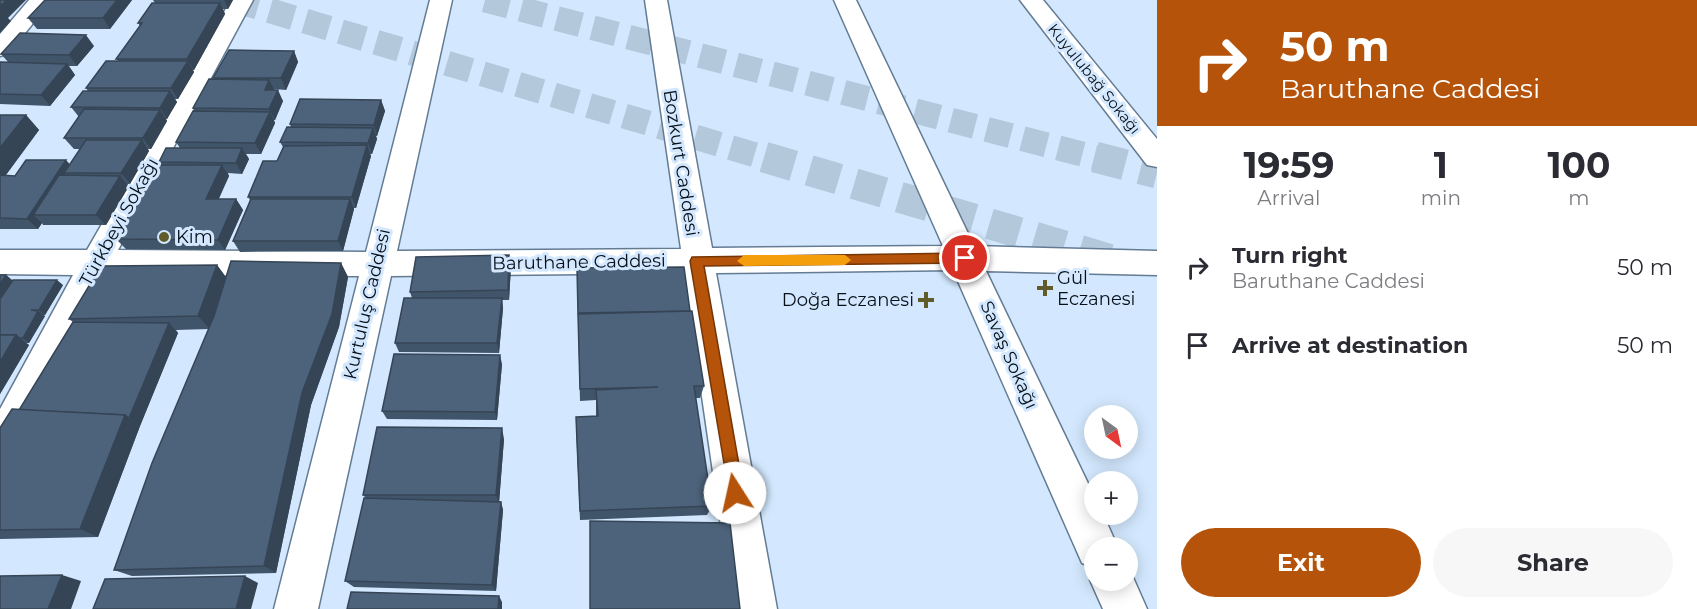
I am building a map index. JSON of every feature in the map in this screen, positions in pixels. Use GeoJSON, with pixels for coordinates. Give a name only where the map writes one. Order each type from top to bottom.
{"type":"FeatureCollection","features":[{"type":"Feature","properties":{"kind":"street"},"geometry":{"type":"LineString","coordinates":[[0,49],[41,0]]}},
{"type":"Feature","properties":{"kind":"street","name":"Türkbeyi Sokağı"},"geometry":{"type":"LineString","coordinates":[[0,446],[96,262],[242,0]]}},
{"type":"Feature","properties":{"kind":"street","name":"Kurtuluş Caddesi"},"geometry":{"type":"LineString","coordinates":[[296,609],[376,264],[441,0]]}},
{"type":"Feature","properties":{"kind":"street","name":"Bozkurt Caddesi"},"geometry":{"type":"LineString","coordinates":[[656,0],[755,609]]}},
{"type":"Feature","properties":{"kind":"street","name":"Savaş Sokağı"},"geometry":{"type":"LineString","coordinates":[[845,0],[1092,537]]}},
{"type":"Feature","properties":{"kind":"street","name":"Kuyulubağ Sokağı"},"geometry":{"type":"LineString","coordinates":[[1031,0],[1157,158]]}},
{"type":"Feature","properties":{"kind":"street","name":"Baruthane Caddesi"},"geometry":{"type":"LineString","coordinates":[[0,262],[376,264],[965,258],[1157,263]]}},
{"type":"Feature","properties":{"kind":"street"},"geometry":{"type":"LineString","coordinates":[[1117,591],[1125,609]]}},
{"type":"Feature","properties":{"kind":"building"},"geometry":{"type":"Polygon","coordinates":[[[45,0],[117,0],[103,18],[28,18],[45,0]]]}},
{"type":"Feature","properties":{"kind":"building"},"geometry":{"type":"Polygon","coordinates":[[[152,3],[220,3],[187,59],[116,59],[142,23],[138,23],[152,3]]]}},
{"type":"Feature","properties":{"kind":"building"},"geometry":{"type":"Polygon","coordinates":[[[20,33],[86,35],[69,55],[1,54],[20,33]]]}},
{"type":"Feature","properties":{"kind":"building"},"geometry":{"type":"Polygon","coordinates":[[[229,50],[294,51],[281,78],[213,78],[229,50]]]}},
{"type":"Feature","properties":{"kind":"building"},"geometry":{"type":"Polygon","coordinates":[[[106,61],[188,61],[171,88],[86,88],[106,61]]]}},
{"type":"Feature","properties":{"kind":"building"},"geometry":{"type":"Polygon","coordinates":[[[0,62],[67,64],[41,95],[0,94],[0,62]]]}},
{"type":"Feature","properties":{"kind":"building"},"geometry":{"type":"Polygon","coordinates":[[[209,79],[269,80],[265,90],[278,90],[269,109],[193,108],[209,79]]]}},
{"type":"Feature","properties":{"kind":"building"},"geometry":{"type":"Polygon","coordinates":[[[83,91],[170,91],[160,108],[71,107],[83,91]]]}},
{"type":"Feature","properties":{"kind":"building"},"geometry":{"type":"Polygon","coordinates":[[[300,99],[381,100],[374,125],[290,124],[300,99]]]}},
{"type":"Feature","properties":{"kind":"building"},"geometry":{"type":"Polygon","coordinates":[[[84,109],[160,110],[143,138],[64,138],[84,109]]]}},
{"type":"Feature","properties":{"kind":"building"},"geometry":{"type":"Polygon","coordinates":[[[193,111],[270,112],[255,143],[176,142],[193,111]]]}},
{"type":"Feature","properties":{"kind":"building"},"geometry":{"type":"Polygon","coordinates":[[[0,115],[26,115],[0,148],[0,115]]]}},
{"type":"Feature","properties":{"kind":"building"},"geometry":{"type":"Polygon","coordinates":[[[287,127],[373,128],[368,143],[280,142],[287,127]]]}},
{"type":"Feature","properties":{"kind":"building"},"geometry":{"type":"Polygon","coordinates":[[[86,140],[142,140],[121,173],[64,173],[86,140]]]}},
{"type":"Feature","properties":{"kind":"building"},"geometry":{"type":"Polygon","coordinates":[[[367,145],[352,197],[248,197],[263,161],[277,161],[284,146],[367,145]]]}},
{"type":"Feature","properties":{"kind":"building"},"geometry":{"type":"Polygon","coordinates":[[[166,148],[242,148],[236,163],[159,162],[166,148]]]}},
{"type":"Feature","properties":{"kind":"building"},"geometry":{"type":"Polygon","coordinates":[[[26,160],[66,160],[27,219],[0,218],[0,175],[15,176],[26,160]]]}},
{"type":"Feature","properties":{"kind":"building"},"geometry":{"type":"Polygon","coordinates":[[[156,165],[222,165],[206,199],[236,199],[218,240],[116,239],[156,165]]]}},
{"type":"Feature","properties":{"kind":"building"},"geometry":{"type":"Polygon","coordinates":[[[59,175],[120,176],[96,215],[33,215],[59,175]]]}},
{"type":"Feature","properties":{"kind":"building"},"geometry":{"type":"Polygon","coordinates":[[[251,199],[350,199],[338,241],[233,241],[251,199]]]}},
{"type":"Feature","properties":{"kind":"building"},"geometry":{"type":"Polygon","coordinates":[[[509,255],[508,290],[410,292],[416,257],[509,255]]]}},
{"type":"Feature","properties":{"kind":"building"},"geometry":{"type":"Polygon","coordinates":[[[231,261],[341,263],[332,314],[302,393],[264,566],[114,570],[152,463],[214,316],[231,261]]]}},
{"type":"Feature","properties":{"kind":"building"},"geometry":{"type":"Polygon","coordinates":[[[217,265],[198,316],[69,319],[101,266],[217,265]]]}},
{"type":"Feature","properties":{"kind":"building"},"geometry":{"type":"Polygon","coordinates":[[[684,267],[690,311],[578,313],[577,268],[684,267]]]}},
{"type":"Feature","properties":{"kind":"building"},"geometry":{"type":"Polygon","coordinates":[[[0,275],[6,275],[0,284],[0,275]]]}},
{"type":"Feature","properties":{"kind":"building"},"geometry":{"type":"Polygon","coordinates":[[[13,280],[57,280],[39,310],[31,310],[38,311],[23,338],[16,335],[0,335],[0,299],[13,280]]]}},
{"type":"Feature","properties":{"kind":"building"},"geometry":{"type":"Polygon","coordinates":[[[404,298],[502,298],[497,343],[395,343],[404,298]]]}},
{"type":"Feature","properties":{"kind":"building"},"geometry":{"type":"Polygon","coordinates":[[[692,311],[704,386],[694,386],[712,506],[580,511],[576,417],[598,416],[596,390],[658,387],[580,389],[578,314],[692,311]]]}},
{"type":"Feature","properties":{"kind":"building"},"geometry":{"type":"Polygon","coordinates":[[[73,322],[169,323],[129,418],[125,415],[19,410],[73,322]]]}},
{"type":"Feature","properties":{"kind":"building"},"geometry":{"type":"Polygon","coordinates":[[[0,335],[16,335],[0,362],[0,335]]]}},
{"type":"Feature","properties":{"kind":"building"},"geometry":{"type":"Polygon","coordinates":[[[394,354],[500,355],[495,412],[382,411],[394,354]]]}},
{"type":"Feature","properties":{"kind":"building"},"geometry":{"type":"Polygon","coordinates":[[[12,409],[125,415],[80,529],[0,530],[0,428],[12,409]]]}},
{"type":"Feature","properties":{"kind":"building"},"geometry":{"type":"Polygon","coordinates":[[[377,427],[502,428],[496,495],[363,495],[377,427]]]}},
{"type":"Feature","properties":{"kind":"building"},"geometry":{"type":"Polygon","coordinates":[[[364,498],[501,502],[492,585],[345,581],[364,498]]]}},
{"type":"Feature","properties":{"kind":"building"},"geometry":{"type":"Polygon","coordinates":[[[590,521],[730,523],[740,609],[590,609],[590,521]]]}},
{"type":"Feature","properties":{"kind":"building"},"geometry":{"type":"Polygon","coordinates":[[[62,575],[48,609],[0,609],[0,576],[62,575]]]}},
{"type":"Feature","properties":{"kind":"building"},"geometry":{"type":"Polygon","coordinates":[[[245,576],[236,609],[93,609],[105,579],[245,576]]]}},
{"type":"Feature","properties":{"kind":"building"},"geometry":{"type":"Polygon","coordinates":[[[351,592],[499,596],[498,609],[347,609],[351,592]]]}},
{"type":"Feature","properties":{"kind":"tunnel"},"geometry":{"type":"LineString","coordinates":[[234,0],[769,159]]}},
{"type":"Feature","properties":{"kind":"tunnel"},"geometry":{"type":"LineString","coordinates":[[485,0],[1101,159]]}},
{"type":"Feature","properties":{"kind":"tunnel"},"geometry":{"type":"LineString","coordinates":[[764,157],[1115,261]]}},
{"type":"Feature","properties":{"kind":"tunnel"},"geometry":{"type":"LineString","coordinates":[[1095,157],[1157,173]]}},
{"type":"Feature","properties":{"kind":"slow traffic"},"geometry":{"type":"LineString","coordinates":[[744,261],[845,260]]}},
{"type":"Feature","properties":{"kind":"place","name":"Kim"},"geometry":{"type":"Point","coordinates":[164,237]}},
{"type":"Feature","properties":{"kind":"place","name":"Gül Eczanesi"},"geometry":{"type":"Point","coordinates":[1045,288]}},
{"type":"Feature","properties":{"kind":"place","name":"Doğa Eczanesi"},"geometry":{"type":"Point","coordinates":[926,300]}},
{"type":"Feature","properties":{"kind":"route"},"geometry":{"type":"LineString","coordinates":[[735,493],[697,261],[965,258]]}}]}
